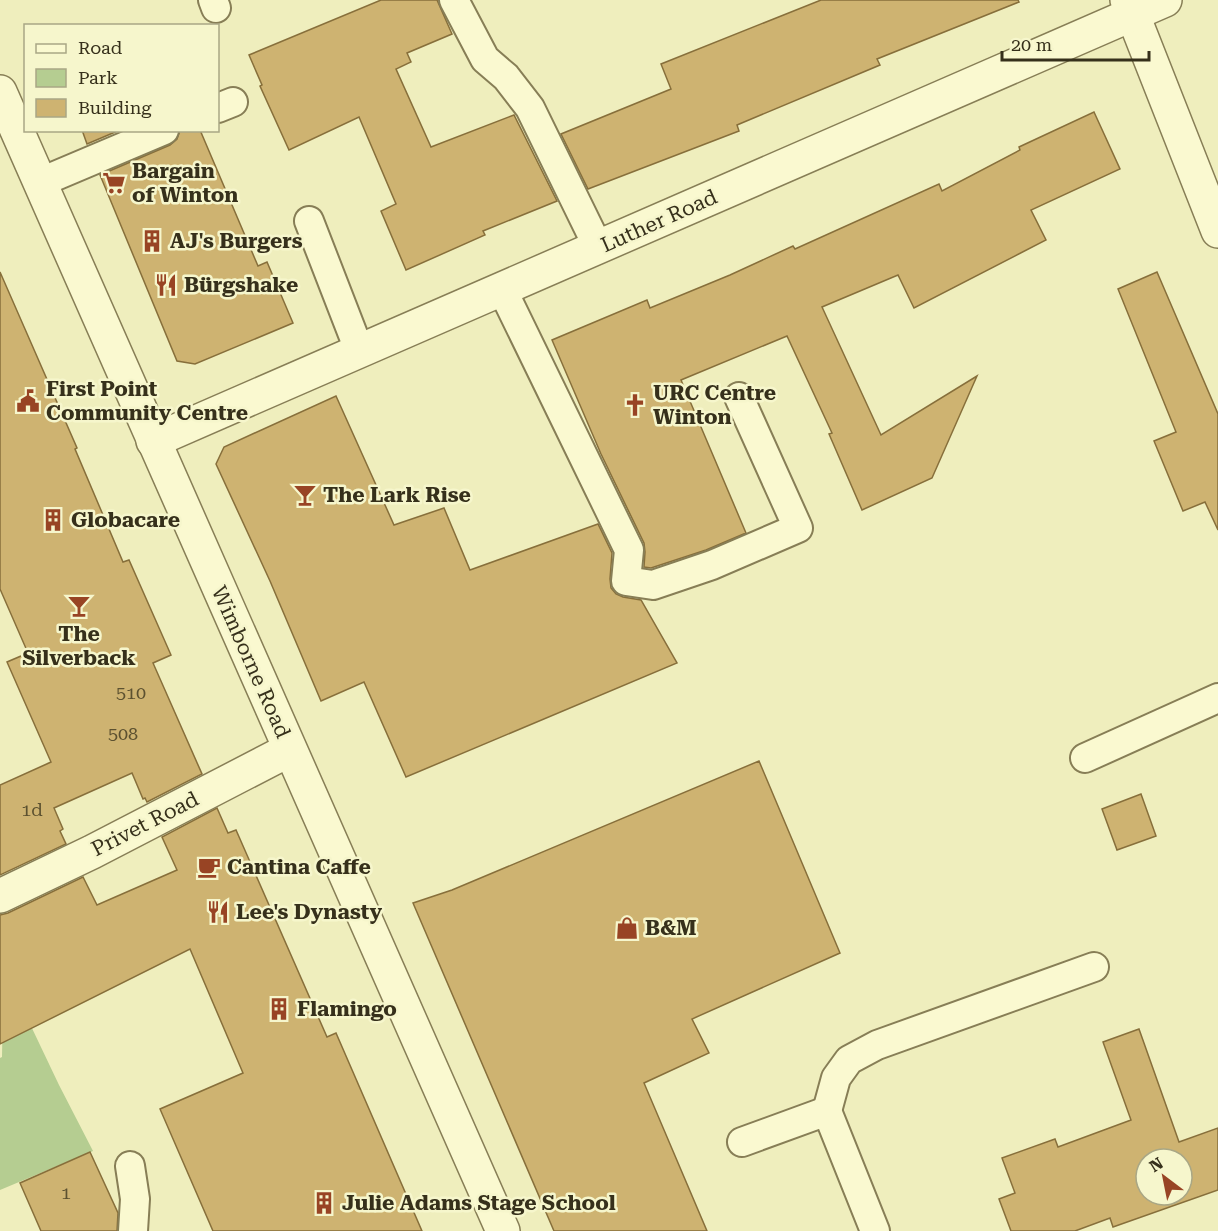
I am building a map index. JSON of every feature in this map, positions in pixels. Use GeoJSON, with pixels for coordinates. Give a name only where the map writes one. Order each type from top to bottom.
{"type":"FeatureCollection","features":[{"type":"Feature","properties":{"kind":"street","name":"Luther Road"},"geometry":{"type":"LineString","coordinates":[[153,441],[598,248],[1129,7],[1165,0]]}},
{"type":"Feature","properties":{"kind":"street"},"geometry":{"type":"LineString","coordinates":[[1129,7],[1218,231]]}},
{"type":"Feature","properties":{"kind":"street","name":"Wimborne Road"},"geometry":{"type":"LineString","coordinates":[[0,92],[503,1231]]}},
{"type":"Feature","properties":{"kind":"street","name":"Privet Road"},"geometry":{"type":"LineString","coordinates":[[0,896],[92,852],[289,750]]}},
{"type":"Feature","properties":{"kind":"lane"},"geometry":{"type":"LineString","coordinates":[[454,0],[485,59],[506,77],[530,108],[598,248]]}},
{"type":"Feature","properties":{"kind":"lane"},"geometry":{"type":"LineString","coordinates":[[41,182],[159,132]]}},
{"type":"Feature","properties":{"kind":"lane"},"geometry":{"type":"LineString","coordinates":[[309,221],[359,350]]}},
{"type":"Feature","properties":{"kind":"lane"},"geometry":{"type":"LineString","coordinates":[[502,289],[629,549],[626,581],[654,585],[712,565],[798,528],[739,397]]}},
{"type":"Feature","properties":{"kind":"lane"},"geometry":{"type":"LineString","coordinates":[[1085,758],[1218,698]]}},
{"type":"Feature","properties":{"kind":"lane"},"geometry":{"type":"LineString","coordinates":[[875,1231],[827,1111],[836,1078],[849,1059],[877,1045],[1094,967]]}},
{"type":"Feature","properties":{"kind":"lane"},"geometry":{"type":"LineString","coordinates":[[742,1142],[827,1111]]}},
{"type":"Feature","properties":{"kind":"lane"},"geometry":{"type":"LineString","coordinates":[[130,1166],[135,1199],[133,1231]]}},
{"type":"Feature","properties":{"kind":"green space"},"geometry":{"type":"Polygon","coordinates":[[[10,982],[93,1151],[0,1190],[0,1058],[2,1057],[3,1005],[10,982]]]}},
{"type":"Feature","properties":{"kind":"building"},"geometry":{"type":"Polygon","coordinates":[[[381,0],[437,0],[452,34],[407,53],[411,62],[396,69],[431,147],[514,115],[557,201],[483,231],[485,235],[406,270],[381,211],[396,204],[359,117],[289,150],[260,86],[262,85],[249,55],[381,0]]]}},
{"type":"Feature","properties":{"kind":"building"},"geometry":{"type":"Polygon","coordinates":[[[821,0],[1018,0],[1019,2],[877,59],[880,65],[737,125],[739,131],[588,189],[561,134],[671,89],[661,64],[821,0]]]}},
{"type":"Feature","properties":{"kind":"building"},"geometry":{"type":"Polygon","coordinates":[[[1094,112],[1120,169],[1031,210],[1046,240],[914,308],[898,275],[822,307],[881,435],[977,376],[932,478],[862,510],[829,434],[832,433],[787,336],[681,380],[746,533],[706,550],[651,568],[644,567],[644,543],[601,454],[552,340],[647,300],[650,308],[793,246],[795,249],[939,184],[942,191],[1020,150],[1019,147],[1094,112]]]}},
{"type":"Feature","properties":{"kind":"building"},"geometry":{"type":"Polygon","coordinates":[[[83,132],[115,132],[87,144],[83,132]]]}},
{"type":"Feature","properties":{"kind":"building"},"geometry":{"type":"Polygon","coordinates":[[[179,132],[201,132],[258,266],[267,262],[293,323],[195,364],[177,361],[100,175],[170,145],[177,139],[179,132]]]}},
{"type":"Feature","properties":{"kind":"building"},"geometry":{"type":"Polygon","coordinates":[[[0,272],[77,448],[75,449],[123,562],[129,560],[171,655],[153,663],[202,774],[147,802],[145,798],[143,799],[132,773],[54,808],[63,829],[60,831],[66,844],[0,875],[0,785],[51,762],[7,662],[28,653],[0,589],[0,272]]]}},
{"type":"Feature","properties":{"kind":"building"},"geometry":{"type":"Polygon","coordinates":[[[1157,272],[1218,414],[1218,530],[1205,502],[1183,511],[1154,441],[1176,432],[1118,289],[1157,272]]]}},
{"type":"Feature","properties":{"kind":"building"},"geometry":{"type":"Polygon","coordinates":[[[336,396],[394,525],[444,508],[470,570],[598,524],[612,553],[611,588],[623,597],[641,600],[677,663],[406,777],[364,682],[321,701],[270,581],[216,464],[224,447],[336,396]]]}},
{"type":"Feature","properties":{"kind":"building","name":"B&M"},"geometry":{"type":"Polygon","coordinates":[[[759,761],[840,953],[692,1019],[709,1053],[644,1083],[707,1231],[554,1231],[413,903],[452,890],[759,761]]]}},
{"type":"Feature","properties":{"kind":"building"},"geometry":{"type":"Polygon","coordinates":[[[1141,794],[1156,836],[1117,850],[1102,809],[1141,794]]]}},
{"type":"Feature","properties":{"kind":"building"},"geometry":{"type":"Polygon","coordinates":[[[217,808],[228,833],[236,830],[327,1037],[336,1033],[422,1231],[213,1231],[160,1109],[243,1073],[190,949],[0,1044],[0,915],[83,877],[97,905],[177,870],[162,837],[217,808]]]}},
{"type":"Feature","properties":{"kind":"building"},"geometry":{"type":"Polygon","coordinates":[[[1139,1029],[1179,1142],[1218,1128],[1218,1190],[1194,1198],[1194,1147],[1134,1147],[1134,1207],[1170,1207],[1113,1227],[1110,1218],[1075,1231],[1011,1231],[999,1199],[1015,1193],[1002,1158],[1055,1139],[1058,1147],[1131,1120],[1103,1042],[1139,1029]]]}},
{"type":"Feature","properties":{"kind":"building"},"geometry":{"type":"Polygon","coordinates":[[[90,1152],[118,1213],[117,1231],[41,1231],[20,1183],[90,1152]]]}},
{"type":"Feature","properties":{"kind":"place","name":"Bargain of Winton"},"geometry":{"type":"Point","coordinates":[114,183]}},
{"type":"Feature","properties":{"kind":"place","name":"AJ's Burgers"},"geometry":{"type":"Point","coordinates":[152,241]}},
{"type":"Feature","properties":{"kind":"place","name":"Bürgshake"},"geometry":{"type":"Point","coordinates":[166,285]}},
{"type":"Feature","properties":{"kind":"place","name":"First Point Community Centre"},"geometry":{"type":"Point","coordinates":[28,401]}},
{"type":"Feature","properties":{"kind":"place","name":"URC Centre Winton"},"geometry":{"type":"Point","coordinates":[635,405]}},
{"type":"Feature","properties":{"kind":"place","name":"The Lark Rise"},"geometry":{"type":"Point","coordinates":[305,495]}},
{"type":"Feature","properties":{"kind":"place","name":"Globacare"},"geometry":{"type":"Point","coordinates":[53,520]}},
{"type":"Feature","properties":{"kind":"place","name":"The Silverback"},"geometry":{"type":"Point","coordinates":[79,606]}},
{"type":"Feature","properties":{"kind":"place","name":"Cantina Caffe"},"geometry":{"type":"Point","coordinates":[209,867]}},
{"type":"Feature","properties":{"kind":"place","name":"Lee's Dynasty"},"geometry":{"type":"Point","coordinates":[218,912]}},
{"type":"Feature","properties":{"kind":"place","name":"B&M"},"geometry":{"type":"Point","coordinates":[627,928]}},
{"type":"Feature","properties":{"kind":"place","name":"Flamingo"},"geometry":{"type":"Point","coordinates":[279,1009]}},
{"type":"Feature","properties":{"kind":"place","name":"Julie Adams Stage School"},"geometry":{"type":"Point","coordinates":[324,1203]}}]}
